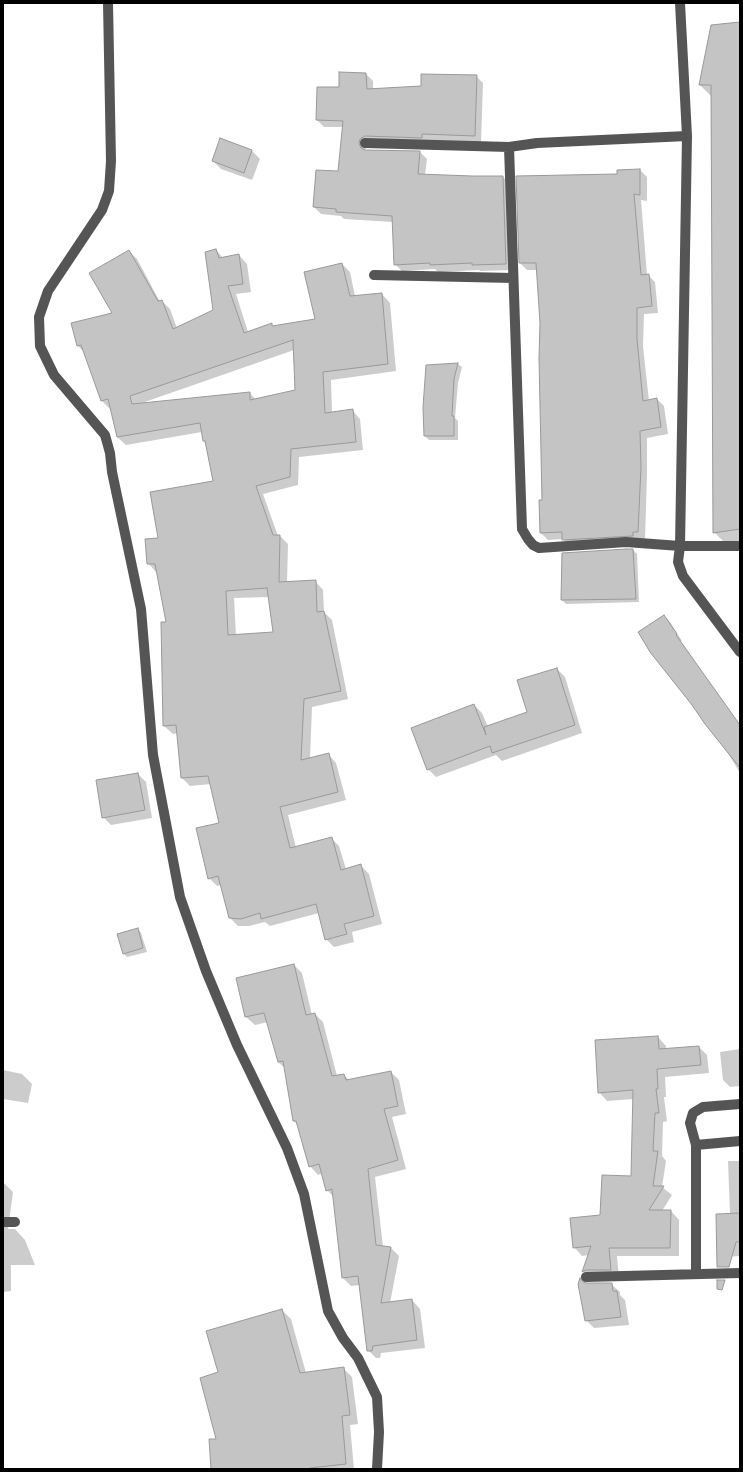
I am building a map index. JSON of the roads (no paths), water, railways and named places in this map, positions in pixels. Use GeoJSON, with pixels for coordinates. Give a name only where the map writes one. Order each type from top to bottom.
{"type":"FeatureCollection","features":[{"type":"Feature","properties":{"kind":"street"},"geometry":{"type":"LineString","coordinates":[[108,3],[111,162],[109,191],[102,210],[48,291],[39,317],[40,346],[54,375],[105,435],[110,453],[112,472],[141,609],[153,755],[180,897],[212,986],[237,1044],[287,1148],[304,1194],[328,1311],[343,1338],[358,1358],[377,1397],[379,1432],[377,1469]]}},
{"type":"Feature","properties":{"kind":"street"},"geometry":{"type":"LineString","coordinates":[[680,3],[687,136],[680,546],[678,562],[683,576],[740,652]]}},
{"type":"Feature","properties":{"kind":"street"},"geometry":{"type":"LineString","coordinates":[[365,143],[509,147],[537,143],[687,136]]}},
{"type":"Feature","properties":{"kind":"street"},"geometry":{"type":"LineString","coordinates":[[509,147],[522,528],[528,540],[539,548],[626,542],[680,546],[740,546]]}},
{"type":"Feature","properties":{"kind":"street"},"geometry":{"type":"LineString","coordinates":[[374,275],[513,278]]}},
{"type":"Feature","properties":{"kind":"street"},"geometry":{"type":"LineString","coordinates":[[696,1274],[696,1145],[690,1123],[693,1113],[703,1107],[740,1104]]}},
{"type":"Feature","properties":{"kind":"street"},"geometry":{"type":"LineString","coordinates":[[696,1145],[740,1141]]}},
{"type":"Feature","properties":{"kind":"street"},"geometry":{"type":"LineString","coordinates":[[3,1222],[15,1222]]}},
{"type":"Feature","properties":{"kind":"street"},"geometry":{"type":"LineString","coordinates":[[586,1277],[740,1273]]}}]}
